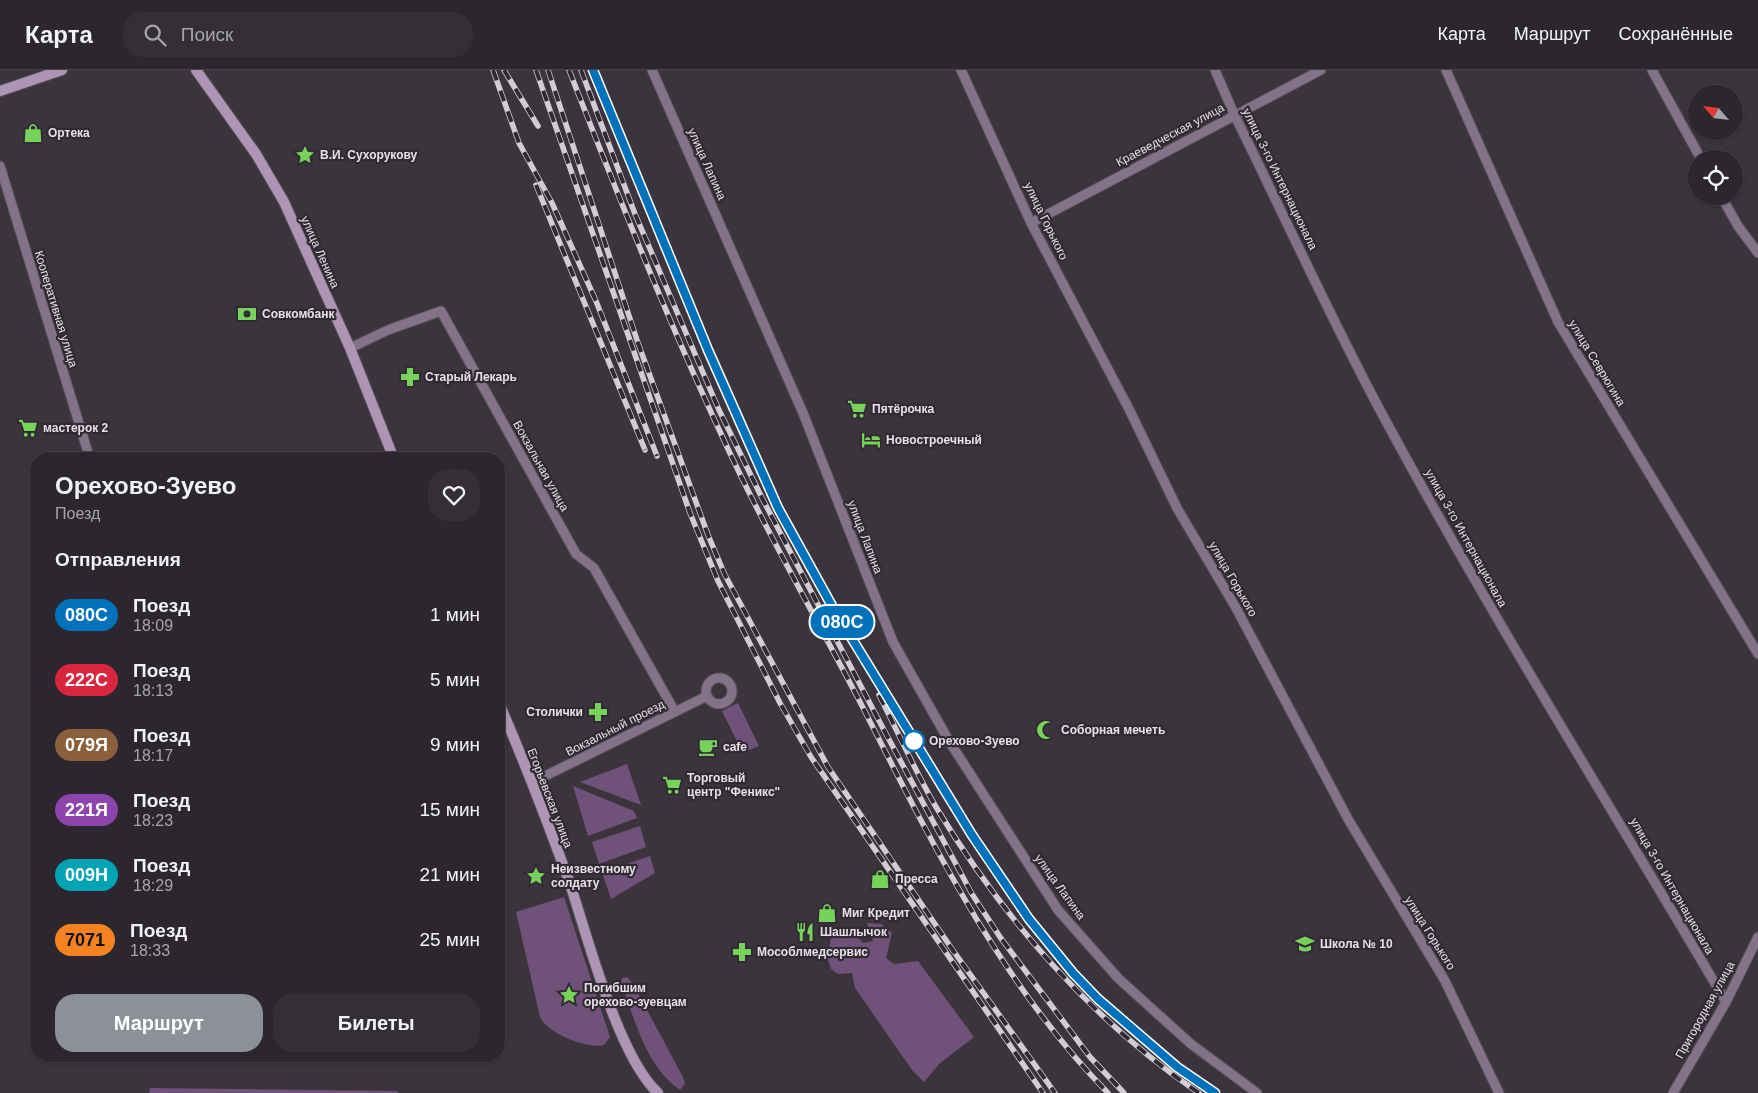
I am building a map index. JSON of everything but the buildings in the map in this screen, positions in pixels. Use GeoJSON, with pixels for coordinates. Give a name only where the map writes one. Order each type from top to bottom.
{"type":"FeatureCollection","features":[{"type":"Feature","properties":{"kind":"main road"},"geometry":{"type":"LineString","coordinates":[[0,91],[62,70]]}},
{"type":"Feature","properties":{"kind":"main road","name":"улица Ленина"},"geometry":{"type":"LineString","coordinates":[[196,70],[256,154],[284,202],[350,348],[391,452]]}},
{"type":"Feature","properties":{"kind":"main road","name":"Егорьевская улица"},"geometry":{"type":"LineString","coordinates":[[505,717],[533,782],[619,1025],[642,1073],[658,1093]]}},
{"type":"Feature","properties":{"kind":"street","name":"улица Лапина"},"geometry":{"type":"LineString","coordinates":[[652,70],[803,413],[893,642],[949,741],[1058,910],[1118,978],[1191,1044],[1258,1093]]}},
{"type":"Feature","properties":{"kind":"street","name":"улица Горького"},"geometry":{"type":"LineString","coordinates":[[961,70],[1031,223],[1129,409],[1177,508],[1236,608],[1348,819],[1445,981],[1499,1093]]}},
{"type":"Feature","properties":{"kind":"street","name":"улица 3-го Интернационала"},"geometry":{"type":"LineString","coordinates":[[1215,70],[1234,114],[1385,419],[1503,630],[1613,810],[1726,1002]]}},
{"type":"Feature","properties":{"kind":"street","name":"Краеведческая улица"},"geometry":{"type":"LineString","coordinates":[[1031,223],[1234,114],[1321,70]]}},
{"type":"Feature","properties":{"kind":"street","name":"улица Севрюгина"},"geometry":{"type":"LineString","coordinates":[[1446,70],[1558,322],[1758,654]]}},
{"type":"Feature","properties":{"kind":"street"},"geometry":{"type":"LineString","coordinates":[[1652,70],[1696,150]]}},
{"type":"Feature","properties":{"kind":"street","name":"Кооперативная улица"},"geometry":{"type":"LineString","coordinates":[[0,166],[88,452]]}},
{"type":"Feature","properties":{"kind":"street"},"geometry":{"type":"LineString","coordinates":[[1726,205],[1738,226],[1758,253]]}},
{"type":"Feature","properties":{"kind":"street","name":"Вокзальная улица"},"geometry":{"type":"LineString","coordinates":[[350,348],[388,330],[441,311],[576,554],[594,568],[675,712]]}},
{"type":"Feature","properties":{"kind":"street","name":"Вокзальный проезд"},"geometry":{"type":"LineString","coordinates":[[533,782],[707,696]]}},
{"type":"Feature","properties":{"kind":"street","name":"Пригородная улица"},"geometry":{"type":"LineString","coordinates":[[1673,1093],[1726,1002],[1758,937]]}},
{"type":"Feature","properties":{"kind":"shaded area"},"geometry":{"type":"Polygon","coordinates":[[[738,703],[759,746],[743,753],[722,711],[738,703]]]}},
{"type":"Feature","properties":{"kind":"shaded area"},"geometry":{"type":"Polygon","coordinates":[[[627,764],[641,805],[580,782],[627,764]]]}},
{"type":"Feature","properties":{"kind":"shaded area"},"geometry":{"type":"Polygon","coordinates":[[[573,786],[634,811],[637,818],[588,836],[573,786]]]}},
{"type":"Feature","properties":{"kind":"shaded area"},"geometry":{"type":"Polygon","coordinates":[[[640,826],[646,847],[599,864],[592,842],[640,826]]]}},
{"type":"Feature","properties":{"kind":"shaded area"},"geometry":{"type":"Polygon","coordinates":[[[650,856],[655,873],[611,899],[602,872],[650,856]]]}},
{"type":"Feature","properties":{"kind":"shaded area"},"geometry":{"type":"Polygon","coordinates":[[[564,897],[610,1037],[604,1045],[588,1045],[569,1039],[551,1029],[540,1017],[516,912],[564,897]]]}},
{"type":"Feature","properties":{"kind":"shaded area"},"geometry":{"type":"Polygon","coordinates":[[[867,923],[881,924],[892,933],[886,958],[894,964],[918,961],[974,1037],[939,1064],[924,1082],[912,1070],[855,988],[852,973],[838,974],[831,969],[827,957],[832,934],[842,927],[854,933],[863,943],[873,941],[867,923]]]}},
{"type":"Feature","properties":{"kind":"shaded area"},"geometry":{"type":"Polygon","coordinates":[[[627,977],[633,984],[683,1077],[685,1084],[680,1090],[658,1068],[643,1041],[621,982],[622,978],[627,977]]]}},
{"type":"Feature","properties":{"kind":"shaded area"},"geometry":{"type":"Polygon","coordinates":[[[150,1088],[398,1091],[398,1093],[149,1093],[150,1088]]]}},
{"type":"Feature","properties":{"kind":"railway"},"geometry":{"type":"LineString","coordinates":[[493,70],[519,143],[552,203],[596,301],[657,456]]}},
{"type":"Feature","properties":{"kind":"railway"},"geometry":{"type":"LineString","coordinates":[[504,70],[538,126]]}},
{"type":"Feature","properties":{"kind":"railway"},"geometry":{"type":"LineString","coordinates":[[536,70],[690,513],[718,581],[780,703],[811,757],[1043,1093]]}},
{"type":"Feature","properties":{"kind":"railway"},"geometry":{"type":"LineString","coordinates":[[548,70],[638,343],[708,535],[725,575],[828,767],[952,949],[1055,1093]]}},
{"type":"Feature","properties":{"kind":"railway"},"geometry":{"type":"LineString","coordinates":[[569,70],[642,254],[722,436],[771,536],[859,700],[912,804],[969,906],[1000,956],[1033,1004],[1069,1050],[1108,1093]]}},
{"type":"Feature","properties":{"kind":"railway"},"geometry":{"type":"LineString","coordinates":[[581,70],[635,214],[719,410],[762,498],[885,732],[972,894],[1000,937],[1090,1057],[1124,1093]]}},
{"type":"Feature","properties":{"kind":"railway"},"geometry":{"type":"LineString","coordinates":[[593,70],[708,350],[778,508],[832,606],[972,835],[1029,919],[1073,973],[1098,999],[1177,1067],[1215,1093]]}},
{"type":"Feature","properties":{"kind":"railway"},"geometry":{"type":"LineString","coordinates":[[536,185],[645,450]]}},
{"type":"Feature","properties":{"kind":"railway"},"geometry":{"type":"LineString","coordinates":[[879,695],[936,807],[962,848],[1020,927],[1086,1000],[1159,1064],[1199,1093]]}},
{"type":"Feature","properties":{"kind":"train","name":"080С"},"geometry":{"type":"LineString","coordinates":[[593,70],[708,350],[778,508],[832,606],[972,835],[1029,919],[1073,973],[1098,999],[1134,1032],[1177,1067],[1215,1093]]}},
{"type":"Feature","properties":{"kind":"place","name":"Ортека"},"geometry":{"type":"Point","coordinates":[33,133]}},
{"type":"Feature","properties":{"kind":"place","name":"В.И. Сухорукову"},"geometry":{"type":"Point","coordinates":[305,155]}},
{"type":"Feature","properties":{"kind":"place","name":"Совкомбанк"},"geometry":{"type":"Point","coordinates":[247,314]}},
{"type":"Feature","properties":{"kind":"place","name":"Старый Лекарь"},"geometry":{"type":"Point","coordinates":[410,377]}},
{"type":"Feature","properties":{"kind":"place","name":"Пятёрочка"},"geometry":{"type":"Point","coordinates":[857,409]}},
{"type":"Feature","properties":{"kind":"place","name":"мастерок 2"},"geometry":{"type":"Point","coordinates":[28,428]}},
{"type":"Feature","properties":{"kind":"place","name":"Новостроечный"},"geometry":{"type":"Point","coordinates":[871,440]}},
{"type":"Feature","properties":{"kind":"place","name":"Столички"},"geometry":{"type":"Point","coordinates":[598,712]}},
{"type":"Feature","properties":{"kind":"place","name":"Соборная мечеть"},"geometry":{"type":"Point","coordinates":[1046,730]}},
{"type":"Feature","properties":{"kind":"place","name":"Орехово-Зуево"},"geometry":{"type":"Point","coordinates":[914,741]}},
{"type":"Feature","properties":{"kind":"place","name":"cafe"},"geometry":{"type":"Point","coordinates":[708,747]}},
{"type":"Feature","properties":{"kind":"place","name":"Торговый центр \"Феникс\""},"geometry":{"type":"Point","coordinates":[672,785]}},
{"type":"Feature","properties":{"kind":"place","name":"Неизвестному солдату"},"geometry":{"type":"Point","coordinates":[536,876]}},
{"type":"Feature","properties":{"kind":"place","name":"Пресса"},"geometry":{"type":"Point","coordinates":[880,879]}},
{"type":"Feature","properties":{"kind":"place","name":"Миг Кредит"},"geometry":{"type":"Point","coordinates":[827,913]}},
{"type":"Feature","properties":{"kind":"place","name":"Шашлычок"},"geometry":{"type":"Point","coordinates":[805,932]}},
{"type":"Feature","properties":{"kind":"place","name":"Школа № 10"},"geometry":{"type":"Point","coordinates":[1305,944]}},
{"type":"Feature","properties":{"kind":"place","name":"Мособлмедсервис"},"geometry":{"type":"Point","coordinates":[742,952]}},
{"type":"Feature","properties":{"kind":"place","name":"Погибшим орехово-зуевцам"},"geometry":{"type":"Point","coordinates":[569,995]}}]}
